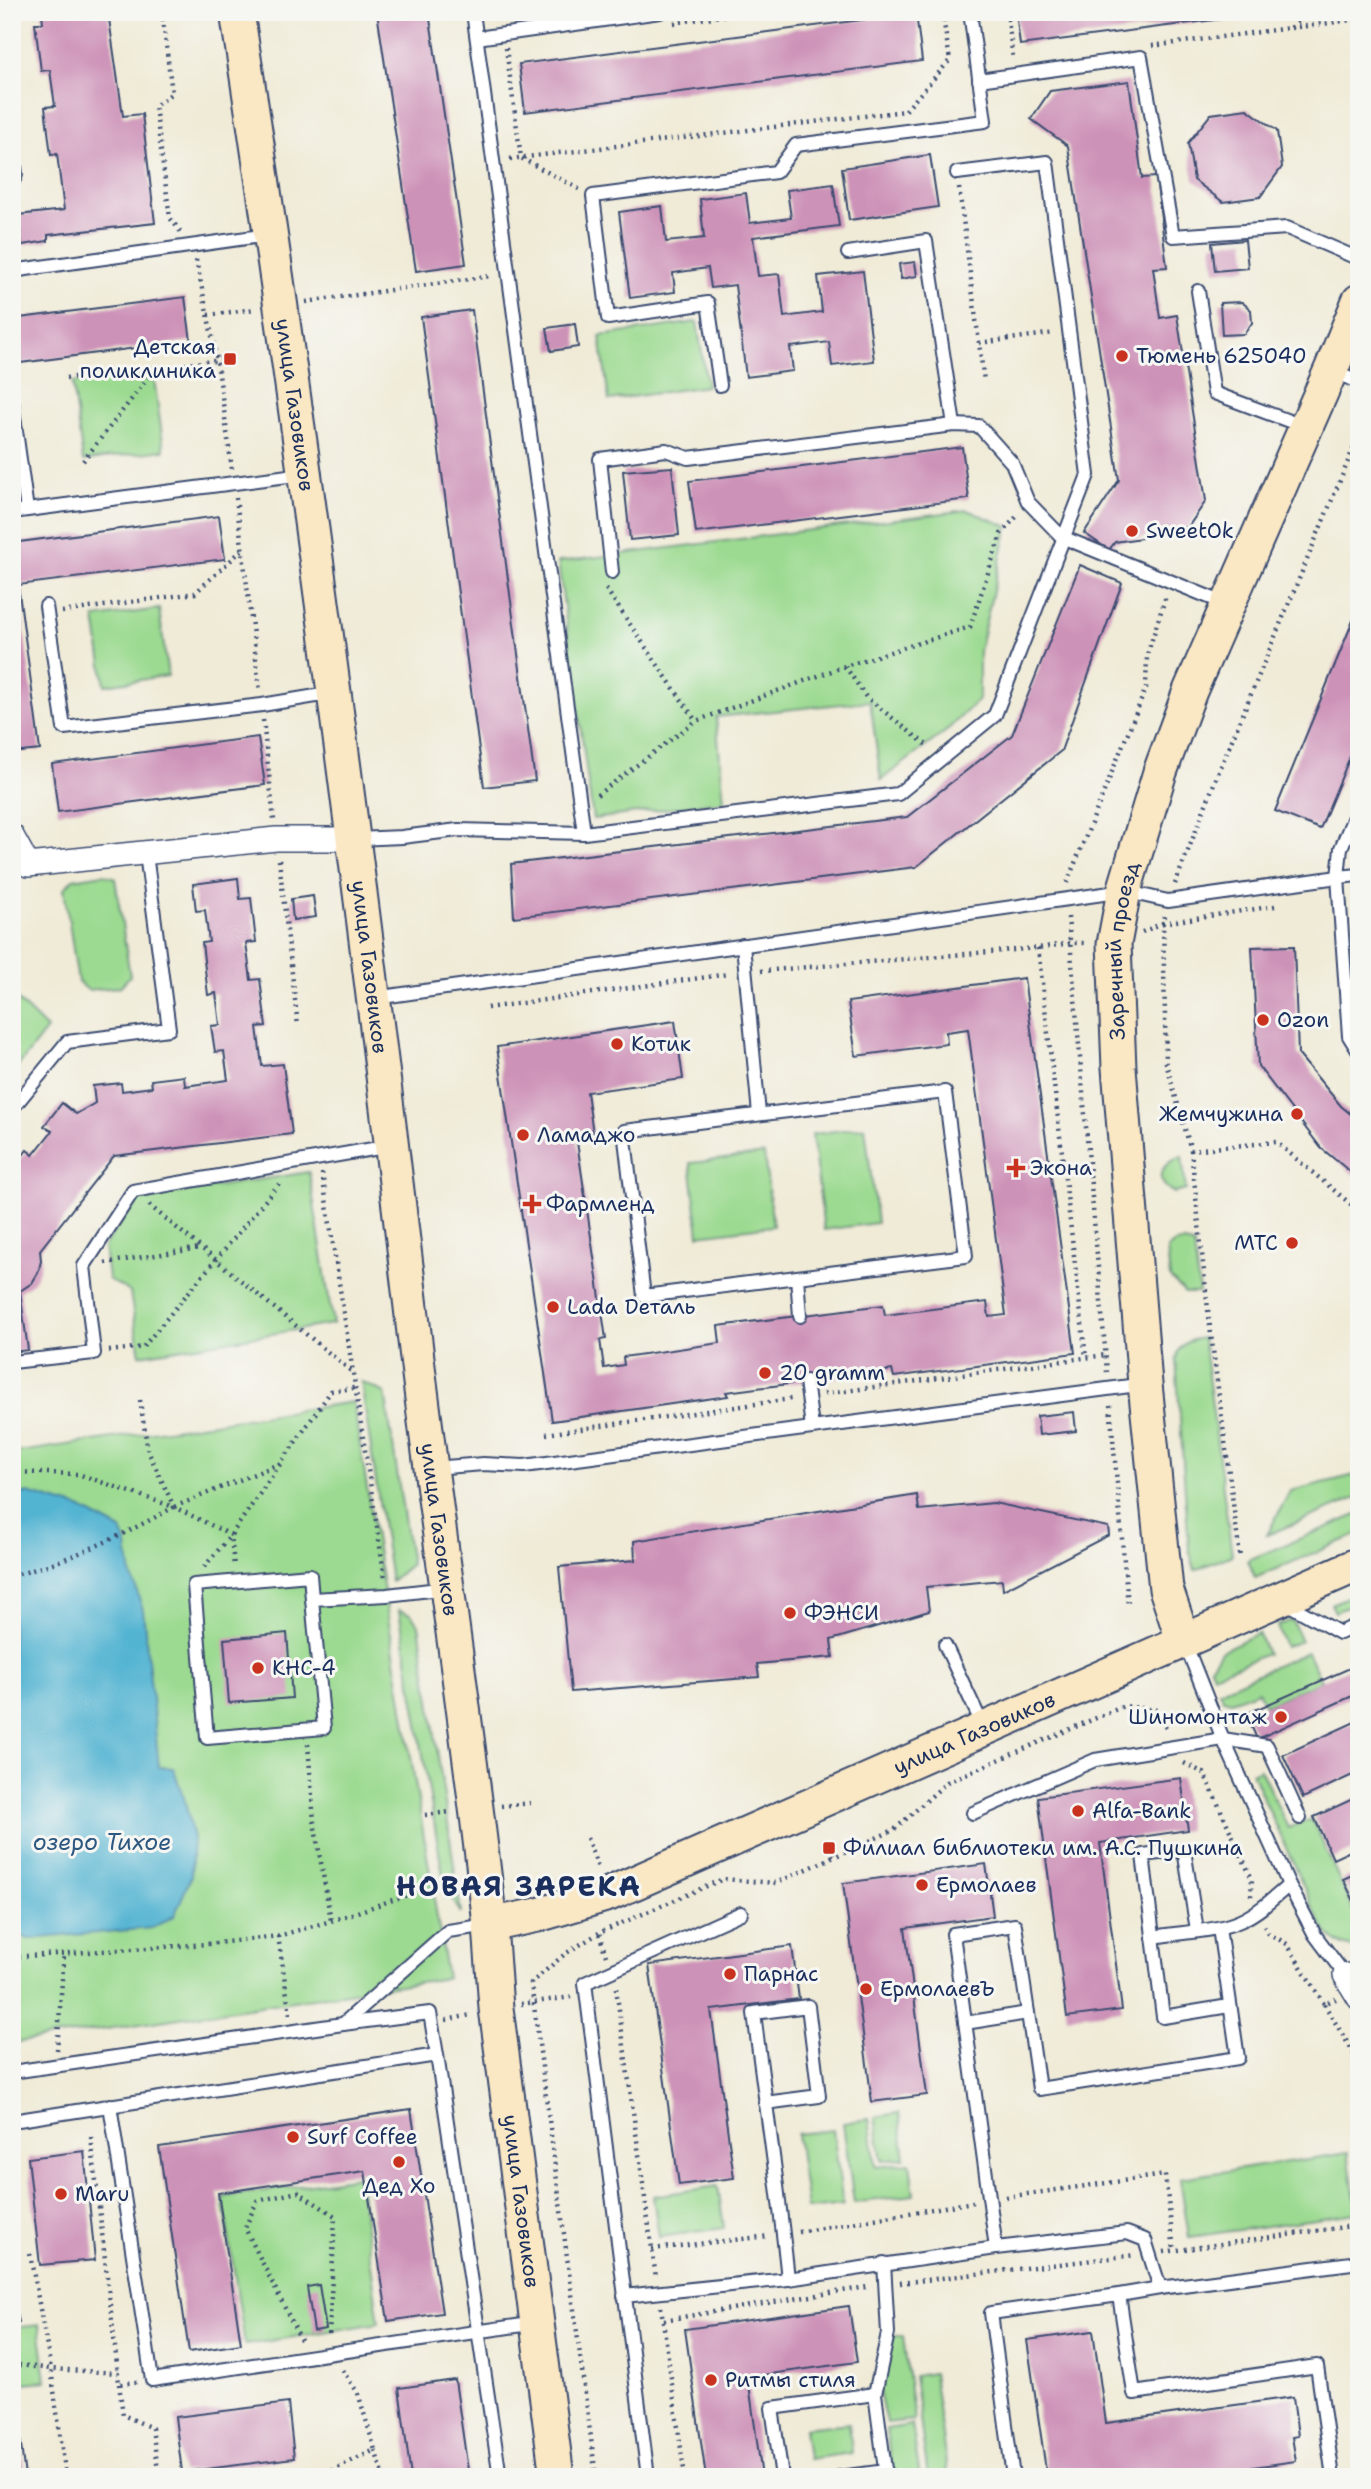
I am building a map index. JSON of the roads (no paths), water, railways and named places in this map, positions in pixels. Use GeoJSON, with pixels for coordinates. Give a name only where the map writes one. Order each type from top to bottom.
{"type":"FeatureCollection","features":[{"type":"Feature","properties":{"kind":"main road","name":"улица Газовиков"},"geometry":{"type":"LineString","coordinates":[[237,12],[305,473],[375,998],[447,1588],[477,1809],[496,2008],[557,2477]]}},
{"type":"Feature","properties":{"kind":"main road","name":"Заречный проезд"},"geometry":{"type":"LineString","coordinates":[[1183,1640],[1166,1589],[1145,1384],[1119,1068],[1114,944],[1124,891],[1160,772],[1190,691],[1306,428],[1345,376],[1359,301]]}},
{"type":"Feature","properties":{"kind":"main road","name":"улица Газовиков"},"geometry":{"type":"LineString","coordinates":[[489,1925],[538,1915],[609,1894],[1359,1564]]}},
{"type":"Feature","properties":{"kind":"street"},"geometry":{"type":"LineString","coordinates":[[12,836],[28,865],[276,839],[354,839]]}},
{"type":"Feature","properties":{"kind":"lane"},"geometry":{"type":"LineString","coordinates":[[473,12],[584,832]]}},
{"type":"Feature","properties":{"kind":"lane"},"geometry":{"type":"LineString","coordinates":[[478,38],[660,12]]}},
{"type":"Feature","properties":{"kind":"lane"},"geometry":{"type":"LineString","coordinates":[[720,385],[708,303],[608,318],[593,196],[776,172],[796,145],[985,121],[970,12]]}},
{"type":"Feature","properties":{"kind":"lane"},"geometry":{"type":"LineString","coordinates":[[979,80],[1140,57],[1173,236],[1287,228],[1359,259]]}},
{"type":"Feature","properties":{"kind":"lane"},"geometry":{"type":"LineString","coordinates":[[12,140],[16,175],[12,183]]}},
{"type":"Feature","properties":{"kind":"lane"},"geometry":{"type":"LineString","coordinates":[[354,839],[402,837],[458,830],[584,832],[898,794],[995,715],[1088,475],[1046,162],[957,173]]}},
{"type":"Feature","properties":{"kind":"lane"},"geometry":{"type":"LineString","coordinates":[[12,271],[271,234]]}},
{"type":"Feature","properties":{"kind":"lane"},"geometry":{"type":"LineString","coordinates":[[848,253],[926,241],[954,425]]}},
{"type":"Feature","properties":{"kind":"lane"},"geometry":{"type":"LineString","coordinates":[[1198,291],[1214,393],[1306,428]]}},
{"type":"Feature","properties":{"kind":"lane"},"geometry":{"type":"LineString","coordinates":[[12,402],[27,510]]}},
{"type":"Feature","properties":{"kind":"lane"},"geometry":{"type":"LineString","coordinates":[[612,572],[600,459],[666,450],[688,458],[954,425],[979,426],[1012,463],[1028,502],[1062,537],[1228,605]]}},
{"type":"Feature","properties":{"kind":"lane"},"geometry":{"type":"LineString","coordinates":[[12,512],[305,473]]}},
{"type":"Feature","properties":{"kind":"lane"},"geometry":{"type":"LineString","coordinates":[[47,610],[64,728],[262,705],[335,693]]}},
{"type":"Feature","properties":{"kind":"lane"},"geometry":{"type":"LineString","coordinates":[[1359,806],[1341,848],[1338,877],[1349,1036],[1359,1052]]}},
{"type":"Feature","properties":{"kind":"lane"},"geometry":{"type":"LineString","coordinates":[[12,1108],[67,1042],[169,1029],[146,854]]}},
{"type":"Feature","properties":{"kind":"lane"},"geometry":{"type":"LineString","coordinates":[[375,998],[1124,891],[1168,901],[1359,874]]}},
{"type":"Feature","properties":{"kind":"lane"},"geometry":{"type":"LineString","coordinates":[[743,945],[759,1114]]}},
{"type":"Feature","properties":{"kind":"lane"},"geometry":{"type":"LineString","coordinates":[[946,1092],[965,1256],[797,1277],[644,1296],[624,1130],[946,1092]]}},
{"type":"Feature","properties":{"kind":"lane"},"geometry":{"type":"LineString","coordinates":[[12,1362],[94,1353],[84,1266],[133,1191],[393,1145]]}},
{"type":"Feature","properties":{"kind":"lane"},"geometry":{"type":"LineString","coordinates":[[797,1277],[800,1316]]}},
{"type":"Feature","properties":{"kind":"lane"},"geometry":{"type":"LineString","coordinates":[[806,1381],[812,1427]]}},
{"type":"Feature","properties":{"kind":"lane"},"geometry":{"type":"LineString","coordinates":[[432,1468],[483,1464],[524,1466],[1145,1384]]}},
{"type":"Feature","properties":{"kind":"lane"},"geometry":{"type":"LineString","coordinates":[[310,1575],[312,1599],[324,1727],[207,1738],[194,1585],[310,1575]]}},
{"type":"Feature","properties":{"kind":"lane"},"geometry":{"type":"LineString","coordinates":[[312,1599],[387,1595],[447,1588]]}},
{"type":"Feature","properties":{"kind":"lane"},"geometry":{"type":"LineString","coordinates":[[1278,1599],[1340,1633],[1359,1624]]}},
{"type":"Feature","properties":{"kind":"lane"},"geometry":{"type":"LineString","coordinates":[[1183,1640],[1223,1739],[1289,1885],[1315,1935],[1354,1983]]}},
{"type":"Feature","properties":{"kind":"lane"},"geometry":{"type":"LineString","coordinates":[[945,1645],[985,1728]]}},
{"type":"Feature","properties":{"kind":"lane"},"geometry":{"type":"LineString","coordinates":[[973,1813],[1094,1760],[1223,1739],[1267,1746],[1300,1818]]}},
{"type":"Feature","properties":{"kind":"lane"},"geometry":{"type":"LineString","coordinates":[[1197,1930],[1184,1850],[1143,1855],[1163,2017],[1229,2006]]}},
{"type":"Feature","properties":{"kind":"lane"},"geometry":{"type":"LineString","coordinates":[[1153,1937],[1219,1928],[1241,1921],[1289,1885]]}},
{"type":"Feature","properties":{"kind":"lane"},"geometry":{"type":"LineString","coordinates":[[648,2477],[585,1983],[741,1913]]}},
{"type":"Feature","properties":{"kind":"lane"},"geometry":{"type":"LineString","coordinates":[[343,2024],[448,1931],[489,1925]]}},
{"type":"Feature","properties":{"kind":"lane"},"geometry":{"type":"LineString","coordinates":[[996,2248],[953,1934],[1015,1925],[1039,2089],[1238,2058],[1219,1928]]}},
{"type":"Feature","properties":{"kind":"lane"},"geometry":{"type":"LineString","coordinates":[[765,2102],[820,2096],[808,2006],[754,2013],[765,2102],[784,2234],[788,2278]]}},
{"type":"Feature","properties":{"kind":"lane"},"geometry":{"type":"LineString","coordinates":[[12,2072],[430,2013],[500,2477]]}},
{"type":"Feature","properties":{"kind":"lane"},"geometry":{"type":"LineString","coordinates":[[965,2023],[1028,2013]]}},
{"type":"Feature","properties":{"kind":"lane"},"geometry":{"type":"LineString","coordinates":[[12,2121],[437,2055]]}},
{"type":"Feature","properties":{"kind":"lane"},"geometry":{"type":"LineString","coordinates":[[110,2105],[152,2380],[536,2323]]}},
{"type":"Feature","properties":{"kind":"lane"},"geometry":{"type":"LineString","coordinates":[[624,2296],[788,2278],[996,2248],[1127,2234],[1144,2240],[1160,2288]]}},
{"type":"Feature","properties":{"kind":"lane"},"geometry":{"type":"LineString","coordinates":[[1013,2477],[991,2313],[1359,2262]]}},
{"type":"Feature","properties":{"kind":"lane"},"geometry":{"type":"LineString","coordinates":[[839,2477],[886,2474],[874,2394],[888,2333],[884,2263]]}},
{"type":"Feature","properties":{"kind":"lane"},"geometry":{"type":"LineString","coordinates":[[1119,2295],[1134,2393],[1317,2366],[1333,2477]]}},
{"type":"Feature","properties":{"kind":"lane"},"geometry":{"type":"LineString","coordinates":[[782,2477],[772,2408],[874,2394]]}},
{"type":"Feature","properties":{"kind":"water","name":"озеро Тихое"},"geometry":{"type":"Polygon","coordinates":[[[28,1493],[80,1508],[121,1530],[127,1545],[130,1570],[143,1610],[159,1767],[173,1768],[185,1801],[193,1838],[191,1877],[174,1916],[152,1928],[29,1939],[12,1932],[12,1497],[28,1493]]]}},
{"type":"Feature","properties":{"kind":"place","name":"Тюмень 625040"},"geometry":{"type":"Point","coordinates":[1122,356]}},
{"type":"Feature","properties":{"kind":"place","name":"Детская поликлиника"},"geometry":{"type":"Point","coordinates":[230,359]}},
{"type":"Feature","properties":{"kind":"place","name":"SweetOk"},"geometry":{"type":"Point","coordinates":[1132,531]}},
{"type":"Feature","properties":{"kind":"place","name":"Ozon"},"geometry":{"type":"Point","coordinates":[1263,1020]}},
{"type":"Feature","properties":{"kind":"place","name":"Котик"},"geometry":{"type":"Point","coordinates":[617,1044]}},
{"type":"Feature","properties":{"kind":"place","name":"Жемчужина"},"geometry":{"type":"Point","coordinates":[1297,1114]}},
{"type":"Feature","properties":{"kind":"place","name":"Ламаджо"},"geometry":{"type":"Point","coordinates":[523,1135]}},
{"type":"Feature","properties":{"kind":"place","name":"Экона"},"geometry":{"type":"Point","coordinates":[1016,1168]}},
{"type":"Feature","properties":{"kind":"place","name":"Фармленд"},"geometry":{"type":"Point","coordinates":[532,1204]}},
{"type":"Feature","properties":{"kind":"place","name":"МТС"},"geometry":{"type":"Point","coordinates":[1292,1243]}},
{"type":"Feature","properties":{"kind":"place","name":"Lada Dеталь"},"geometry":{"type":"Point","coordinates":[553,1307]}},
{"type":"Feature","properties":{"kind":"place","name":"20 gramm"},"geometry":{"type":"Point","coordinates":[765,1373]}},
{"type":"Feature","properties":{"kind":"place","name":"ФЭНСИ"},"geometry":{"type":"Point","coordinates":[790,1613]}},
{"type":"Feature","properties":{"kind":"place","name":"КНС-4"},"geometry":{"type":"Point","coordinates":[258,1668]}},
{"type":"Feature","properties":{"kind":"place","name":"Шиномонтаж"},"geometry":{"type":"Point","coordinates":[1281,1717]}},
{"type":"Feature","properties":{"kind":"place","name":"Alfa-Bank"},"geometry":{"type":"Point","coordinates":[1078,1811]}},
{"type":"Feature","properties":{"kind":"place","name":"Филиал библиотеки им. А.С. Пушкина"},"geometry":{"type":"Point","coordinates":[829,1848]}},
{"type":"Feature","properties":{"kind":"place","name":"Ермолаев"},"geometry":{"type":"Point","coordinates":[922,1885]}},
{"type":"Feature","properties":{"kind":"place","name":"Парнас"},"geometry":{"type":"Point","coordinates":[730,1974]}},
{"type":"Feature","properties":{"kind":"place","name":"ЕрмолаевЪ"},"geometry":{"type":"Point","coordinates":[866,1989]}},
{"type":"Feature","properties":{"kind":"place","name":"Surf Coffee"},"geometry":{"type":"Point","coordinates":[293,2137]}},
{"type":"Feature","properties":{"kind":"place","name":"Дед Хо"},"geometry":{"type":"Point","coordinates":[399,2162]}},
{"type":"Feature","properties":{"kind":"place","name":"Maru"},"geometry":{"type":"Point","coordinates":[61,2194]}},
{"type":"Feature","properties":{"kind":"place","name":"Ритмы стиля"},"geometry":{"type":"Point","coordinates":[711,2380]}},
{"type":"Feature","properties":{"kind":"district","name":"НОВАЯ ЗАРЕКА"},"geometry":{"type":"Point","coordinates":[519,1886]}}]}
